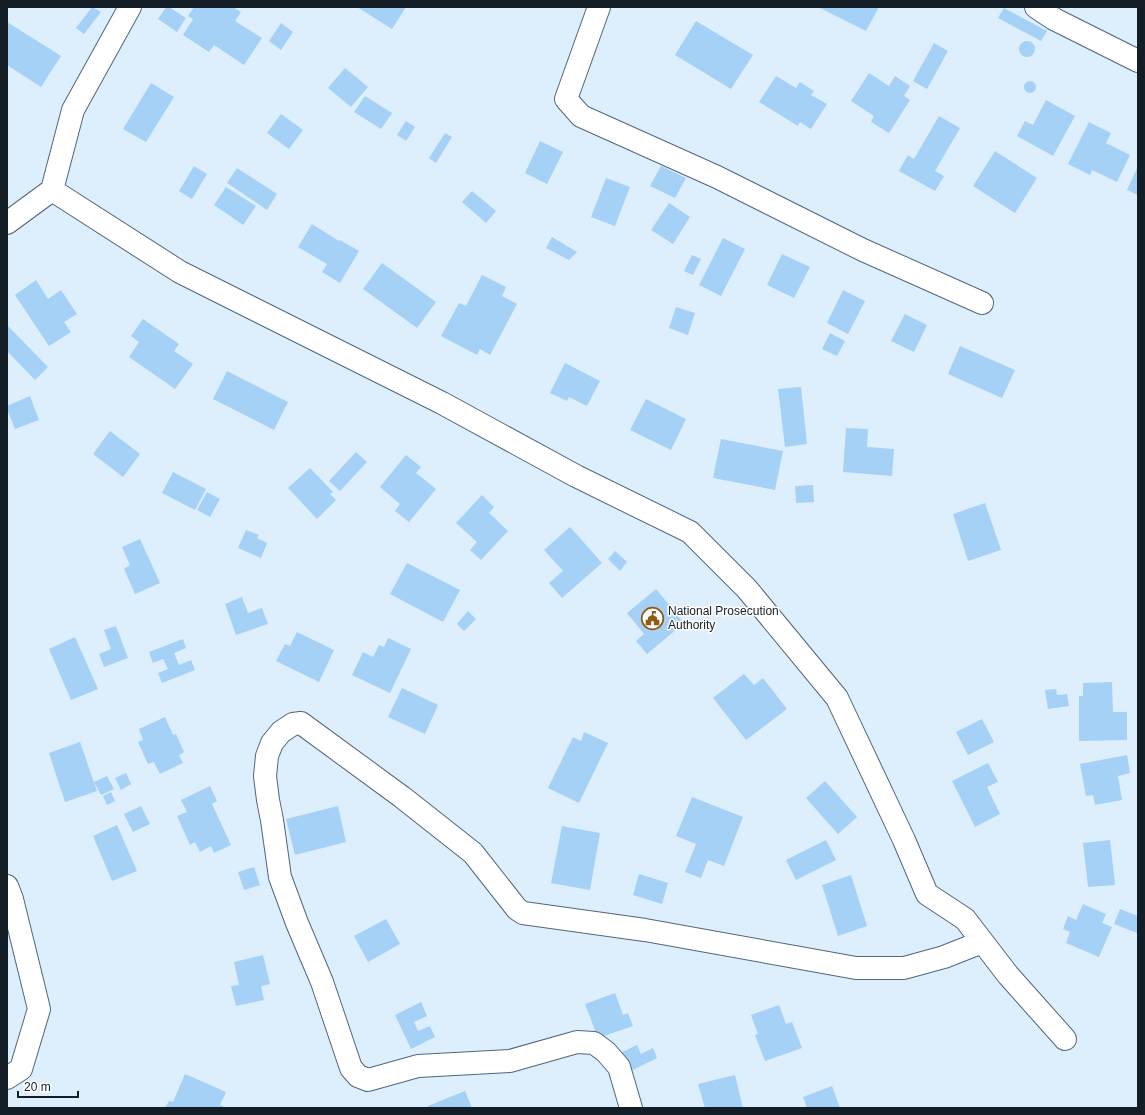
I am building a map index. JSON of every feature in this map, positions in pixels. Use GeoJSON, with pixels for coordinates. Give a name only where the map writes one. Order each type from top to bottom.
{"type":"FeatureCollection","features":[{"type":"Feature","properties":{"kind":"street"},"geometry":{"type":"LineString","coordinates":[[7,222],[52,190],[73,110],[130,7]]}},
{"type":"Feature","properties":{"kind":"street"},"geometry":{"type":"LineString","coordinates":[[599,7],[566,99],[581,116],[717,177],[863,250],[982,303]]}},
{"type":"Feature","properties":{"kind":"street"},"geometry":{"type":"LineString","coordinates":[[1036,7],[1054,19],[1138,60]]}},
{"type":"Feature","properties":{"kind":"street"},"geometry":{"type":"LineString","coordinates":[[52,190],[180,272],[442,404],[576,476],[690,532],[747,589],[837,698],[904,840],[927,894],[965,918],[1008,975],[1065,1039]]}},
{"type":"Feature","properties":{"kind":"street"},"geometry":{"type":"LineString","coordinates":[[632,1108],[619,1067],[606,1052],[594,1043],[576,1042],[510,1061],[418,1066],[368,1080],[358,1076],[351,1068],[322,982],[297,923],[280,877],[265,776],[267,756],[272,743],[281,732],[294,724],[301,723],[307,726],[402,797],[473,853],[516,909],[523,913],[645,930],[856,968],[904,968],[944,956],[982,942]]}},
{"type":"Feature","properties":{"kind":"street"},"geometry":{"type":"LineString","coordinates":[[7,886],[12,899],[39,1009],[21,1069],[7,1078]]}},
{"type":"Feature","properties":{"kind":"building"},"geometry":{"type":"Polygon","coordinates":[[[92,7],[101,12],[84,34],[76,28],[92,7]]]}},
{"type":"Feature","properties":{"kind":"building"},"geometry":{"type":"Polygon","coordinates":[[[166,7],[169,7],[186,18],[177,32],[158,19],[166,7]]]}},
{"type":"Feature","properties":{"kind":"building"},"geometry":{"type":"Polygon","coordinates":[[[194,7],[233,7],[241,12],[235,21],[262,38],[244,65],[214,45],[209,52],[183,35],[193,19],[188,16],[194,7]]]}},
{"type":"Feature","properties":{"kind":"building"},"geometry":{"type":"Polygon","coordinates":[[[357,7],[406,7],[392,29],[357,7]]]}},
{"type":"Feature","properties":{"kind":"building"},"geometry":{"type":"Polygon","coordinates":[[[818,7],[879,7],[866,31],[818,7]]]}},
{"type":"Feature","properties":{"kind":"building"},"geometry":{"type":"Polygon","coordinates":[[[1004,8],[1047,31],[1041,41],[998,18],[1004,8]]]}},
{"type":"Feature","properties":{"kind":"building"},"geometry":{"type":"Polygon","coordinates":[[[696,21],[753,55],[731,89],[675,55],[696,21]]]}},
{"type":"Feature","properties":{"kind":"building"},"geometry":{"type":"Polygon","coordinates":[[[7,22],[61,56],[41,87],[7,65],[7,22]]]}},
{"type":"Feature","properties":{"kind":"building"},"geometry":{"type":"Polygon","coordinates":[[[281,23],[293,32],[281,50],[269,41],[281,23]]]}},
{"type":"Feature","properties":{"kind":"building"},"geometry":{"type":"Polygon","coordinates":[[[1027,41],[1034,46],[1035,49],[1030,56],[1027,57],[1020,52],[1019,49],[1024,42],[1027,41]]]}},
{"type":"Feature","properties":{"kind":"building"},"geometry":{"type":"Polygon","coordinates":[[[934,43],[948,51],[927,89],[913,81],[934,43]]]}},
{"type":"Feature","properties":{"kind":"building"},"geometry":{"type":"Polygon","coordinates":[[[345,68],[368,87],[351,107],[328,88],[345,68]]]}},
{"type":"Feature","properties":{"kind":"building"},"geometry":{"type":"Polygon","coordinates":[[[869,73],[889,86],[895,76],[910,86],[904,96],[910,100],[889,133],[871,122],[874,116],[851,101],[869,73]]]}},
{"type":"Feature","properties":{"kind":"building"},"geometry":{"type":"Polygon","coordinates":[[[776,76],[796,88],[800,82],[814,91],[811,95],[827,104],[811,129],[800,122],[798,126],[759,102],[776,76]]]}},
{"type":"Feature","properties":{"kind":"building"},"geometry":{"type":"Polygon","coordinates":[[[1028,81],[1032,81],[1036,87],[1032,93],[1028,93],[1024,89],[1024,85],[1028,81]]]}},
{"type":"Feature","properties":{"kind":"building"},"geometry":{"type":"Polygon","coordinates":[[[151,83],[174,97],[146,142],[123,129],[151,83]]]}},
{"type":"Feature","properties":{"kind":"building"},"geometry":{"type":"Polygon","coordinates":[[[365,96],[392,113],[381,129],[354,112],[365,96]]]}},
{"type":"Feature","properties":{"kind":"building"},"geometry":{"type":"Polygon","coordinates":[[[1046,100],[1075,116],[1053,156],[1017,136],[1025,121],[1033,125],[1046,100]]]}},
{"type":"Feature","properties":{"kind":"building"},"geometry":{"type":"Polygon","coordinates":[[[281,114],[303,130],[289,149],[267,133],[281,114]]]}},
{"type":"Feature","properties":{"kind":"building"},"geometry":{"type":"Polygon","coordinates":[[[939,116],[960,128],[935,171],[944,176],[935,191],[899,171],[908,155],[914,159],[939,116]]]}},
{"type":"Feature","properties":{"kind":"building"},"geometry":{"type":"Polygon","coordinates":[[[406,121],[415,127],[406,141],[397,135],[406,121]]]}},
{"type":"Feature","properties":{"kind":"building"},"geometry":{"type":"Polygon","coordinates":[[[1089,122],[1111,133],[1106,143],[1130,155],[1117,182],[1092,170],[1090,175],[1068,164],[1089,122]]]}},
{"type":"Feature","properties":{"kind":"building"},"geometry":{"type":"Polygon","coordinates":[[[445,133],[452,137],[436,163],[429,158],[445,133]]]}},
{"type":"Feature","properties":{"kind":"building"},"geometry":{"type":"Polygon","coordinates":[[[540,141],[563,152],[547,184],[525,173],[540,141]]]}},
{"type":"Feature","properties":{"kind":"building"},"geometry":{"type":"Polygon","coordinates":[[[995,151],[1037,178],[1015,213],[973,186],[995,151]]]}},
{"type":"Feature","properties":{"kind":"building"},"geometry":{"type":"Polygon","coordinates":[[[194,166],[207,174],[192,199],[179,191],[194,166]]]}},
{"type":"Feature","properties":{"kind":"building"},"geometry":{"type":"Polygon","coordinates":[[[661,166],[686,178],[675,198],[650,186],[661,166]]]}},
{"type":"Feature","properties":{"kind":"building"},"geometry":{"type":"Polygon","coordinates":[[[1138,166],[1138,195],[1127,190],[1138,166]]]}},
{"type":"Feature","properties":{"kind":"building"},"geometry":{"type":"Polygon","coordinates":[[[237,168],[277,194],[267,210],[227,183],[237,168]]]}},
{"type":"Feature","properties":{"kind":"building"},"geometry":{"type":"Polygon","coordinates":[[[606,178],[630,187],[615,226],[591,217],[606,178]]]}},
{"type":"Feature","properties":{"kind":"building"},"geometry":{"type":"Polygon","coordinates":[[[226,187],[256,206],[243,225],[214,205],[226,187]]]}},
{"type":"Feature","properties":{"kind":"building"},"geometry":{"type":"Polygon","coordinates":[[[472,191],[496,211],[486,223],[462,202],[472,191]]]}},
{"type":"Feature","properties":{"kind":"building"},"geometry":{"type":"Polygon","coordinates":[[[669,203],[690,217],[673,244],[651,230],[669,203]]]}},
{"type":"Feature","properties":{"kind":"building"},"geometry":{"type":"Polygon","coordinates":[[[312,224],[339,241],[340,240],[359,251],[340,283],[322,272],[327,264],[298,247],[312,224]]]}},
{"type":"Feature","properties":{"kind":"building"},"geometry":{"type":"Polygon","coordinates":[[[552,237],[577,252],[569,260],[546,248],[552,237]]]}},
{"type":"Feature","properties":{"kind":"building"},"geometry":{"type":"Polygon","coordinates":[[[723,238],[745,249],[721,296],[699,285],[723,238]]]}},
{"type":"Feature","properties":{"kind":"building"},"geometry":{"type":"Polygon","coordinates":[[[782,254],[810,267],[794,298],[767,285],[782,254]]]}},
{"type":"Feature","properties":{"kind":"building"},"geometry":{"type":"Polygon","coordinates":[[[692,255],[701,259],[693,275],[684,271],[692,255]]]}},
{"type":"Feature","properties":{"kind":"building"},"geometry":{"type":"Polygon","coordinates":[[[382,263],[436,302],[417,328],[363,289],[382,263]]]}},
{"type":"Feature","properties":{"kind":"building"},"geometry":{"type":"Polygon","coordinates":[[[482,275],[506,287],[502,296],[517,304],[490,355],[480,349],[477,355],[441,336],[459,303],[466,306],[482,275]]]}},
{"type":"Feature","properties":{"kind":"building"},"geometry":{"type":"Polygon","coordinates":[[[36,280],[48,299],[61,290],[77,314],[64,322],[71,332],[49,346],[15,295],[36,280]]]}},
{"type":"Feature","properties":{"kind":"building"},"geometry":{"type":"Polygon","coordinates":[[[843,290],[865,301],[848,334],[827,323],[843,290]]]}},
{"type":"Feature","properties":{"kind":"building"},"geometry":{"type":"Polygon","coordinates":[[[676,307],[695,313],[688,335],[669,328],[676,307]]]}},
{"type":"Feature","properties":{"kind":"building"},"geometry":{"type":"Polygon","coordinates":[[[905,314],[927,325],[914,352],[891,341],[905,314]]]}},
{"type":"Feature","properties":{"kind":"building"},"geometry":{"type":"Polygon","coordinates":[[[143,319],[179,344],[174,351],[193,364],[175,389],[129,357],[139,342],[131,336],[143,319]]]}},
{"type":"Feature","properties":{"kind":"building"},"geometry":{"type":"Polygon","coordinates":[[[7,325],[48,367],[35,380],[7,351],[7,325]]]}},
{"type":"Feature","properties":{"kind":"building"},"geometry":{"type":"Polygon","coordinates":[[[830,333],[845,341],[837,356],[822,349],[830,333]]]}},
{"type":"Feature","properties":{"kind":"building"},"geometry":{"type":"Polygon","coordinates":[[[960,346],[1015,370],[1002,398],[948,374],[960,346]]]}},
{"type":"Feature","properties":{"kind":"building"},"geometry":{"type":"Polygon","coordinates":[[[565,363],[600,381],[587,406],[569,397],[567,401],[550,393],[565,363]]]}},
{"type":"Feature","properties":{"kind":"building"},"geometry":{"type":"Polygon","coordinates":[[[227,371],[288,402],[274,430],[213,399],[227,371]]]}},
{"type":"Feature","properties":{"kind":"building"},"geometry":{"type":"Polygon","coordinates":[[[801,387],[807,444],[785,447],[778,389],[801,387]]]}},
{"type":"Feature","properties":{"kind":"building"},"geometry":{"type":"Polygon","coordinates":[[[30,396],[39,420],[15,429],[7,406],[30,396]]]}},
{"type":"Feature","properties":{"kind":"building"},"geometry":{"type":"Polygon","coordinates":[[[646,399],[686,419],[671,450],[630,430],[646,399]]]}},
{"type":"Feature","properties":{"kind":"building"},"geometry":{"type":"Polygon","coordinates":[[[846,428],[868,429],[867,447],[894,449],[892,476],[843,472],[846,428]]]}},
{"type":"Feature","properties":{"kind":"building"},"geometry":{"type":"Polygon","coordinates":[[[110,431],[140,454],[123,477],[93,454],[110,431]]]}},
{"type":"Feature","properties":{"kind":"building"},"geometry":{"type":"Polygon","coordinates":[[[721,439],[783,451],[775,490],[713,478],[721,439]]]}},
{"type":"Feature","properties":{"kind":"building"},"geometry":{"type":"Polygon","coordinates":[[[356,452],[367,462],[340,491],[329,481],[356,452]]]}},
{"type":"Feature","properties":{"kind":"building"},"geometry":{"type":"Polygon","coordinates":[[[406,455],[421,467],[416,473],[436,489],[409,522],[395,511],[400,504],[380,487],[406,455]]]}},
{"type":"Feature","properties":{"kind":"building"},"geometry":{"type":"Polygon","coordinates":[[[310,468],[333,492],[330,494],[336,500],[317,519],[288,488],[310,468]]]}},
{"type":"Feature","properties":{"kind":"building"},"geometry":{"type":"Polygon","coordinates":[[[173,472],[206,489],[195,510],[162,493],[173,472]]]}},
{"type":"Feature","properties":{"kind":"building"},"geometry":{"type":"Polygon","coordinates":[[[813,485],[814,502],[796,503],[795,486],[813,485]]]}},
{"type":"Feature","properties":{"kind":"building"},"geometry":{"type":"Polygon","coordinates":[[[207,492],[220,499],[210,517],[197,510],[207,492]]]}},
{"type":"Feature","properties":{"kind":"building"},"geometry":{"type":"Polygon","coordinates":[[[482,495],[494,507],[489,513],[508,531],[481,560],[470,550],[477,542],[456,523],[482,495]]]}},
{"type":"Feature","properties":{"kind":"building"},"geometry":{"type":"Polygon","coordinates":[[[985,503],[1001,550],[968,561],[953,514],[985,503]]]}},
{"type":"Feature","properties":{"kind":"building"},"geometry":{"type":"Polygon","coordinates":[[[570,527],[602,563],[562,598],[549,583],[563,571],[544,550],[570,527]]]}},
{"type":"Feature","properties":{"kind":"building"},"geometry":{"type":"Polygon","coordinates":[[[246,530],[259,535],[257,538],[267,543],[261,558],[238,548],[246,530]]]}},
{"type":"Feature","properties":{"kind":"building"},"geometry":{"type":"Polygon","coordinates":[[[140,539],[160,583],[135,594],[124,569],[130,565],[122,547],[140,539]]]}},
{"type":"Feature","properties":{"kind":"building"},"geometry":{"type":"Polygon","coordinates":[[[615,551],[627,562],[620,571],[608,559],[615,551]]]}},
{"type":"Feature","properties":{"kind":"building"},"geometry":{"type":"Polygon","coordinates":[[[407,563],[460,590],[443,622],[390,594],[407,563]]]}},
{"type":"Feature","properties":{"kind":"building"},"geometry":{"type":"Polygon","coordinates":[[[656,589],[684,623],[647,654],[636,641],[644,634],[627,613],[656,589]]]}},
{"type":"Feature","properties":{"kind":"building"},"geometry":{"type":"Polygon","coordinates":[[[242,597],[248,613],[262,608],[268,624],[236,635],[225,604],[242,597]]]}},
{"type":"Feature","properties":{"kind":"building"},"geometry":{"type":"Polygon","coordinates":[[[468,611],[476,619],[464,631],[457,624],[468,611]]]}},
{"type":"Feature","properties":{"kind":"building"},"geometry":{"type":"Polygon","coordinates":[[[116,626],[128,658],[104,667],[99,654],[111,649],[104,630],[116,626]]]}},
{"type":"Feature","properties":{"kind":"building"},"geometry":{"type":"Polygon","coordinates":[[[297,632],[334,650],[319,682],[276,661],[285,644],[290,646],[297,632]]]}},
{"type":"Feature","properties":{"kind":"building"},"geometry":{"type":"Polygon","coordinates":[[[75,637],[98,689],[71,700],[49,649],[75,637]]]}},
{"type":"Feature","properties":{"kind":"building"},"geometry":{"type":"Polygon","coordinates":[[[388,638],[411,649],[390,693],[352,675],[363,652],[373,657],[379,645],[384,647],[388,638]]]}},
{"type":"Feature","properties":{"kind":"building"},"geometry":{"type":"Polygon","coordinates":[[[183,639],[186,648],[174,653],[179,665],[191,660],[195,670],[162,683],[158,673],[168,669],[163,659],[153,663],[149,652],[183,639]]]}},
{"type":"Feature","properties":{"kind":"building"},"geometry":{"type":"Polygon","coordinates":[[[744,674],[754,685],[763,678],[787,709],[746,740],[713,698],[744,674]]]}},
{"type":"Feature","properties":{"kind":"building"},"geometry":{"type":"Polygon","coordinates":[[[1112,682],[1113,712],[1127,712],[1127,740],[1079,741],[1079,696],[1083,696],[1083,683],[1112,682]]]}},
{"type":"Feature","properties":{"kind":"building"},"geometry":{"type":"Polygon","coordinates":[[[402,688],[438,705],[425,734],[388,717],[402,688]]]}},
{"type":"Feature","properties":{"kind":"building"},"geometry":{"type":"Polygon","coordinates":[[[1056,689],[1057,695],[1067,694],[1069,706],[1048,709],[1045,690],[1056,689]]]}},
{"type":"Feature","properties":{"kind":"building"},"geometry":{"type":"Polygon","coordinates":[[[165,717],[173,735],[176,734],[184,752],[179,755],[183,763],[160,774],[154,762],[148,764],[138,742],[143,740],[139,729],[165,717]]]}},
{"type":"Feature","properties":{"kind":"building"},"geometry":{"type":"Polygon","coordinates":[[[982,719],[994,742],[968,755],[956,732],[982,719]]]}},
{"type":"Feature","properties":{"kind":"building"},"geometry":{"type":"Polygon","coordinates":[[[584,732],[608,743],[579,803],[548,788],[573,737],[581,741],[584,732]]]}},
{"type":"Feature","properties":{"kind":"building"},"geometry":{"type":"Polygon","coordinates":[[[80,742],[97,791],[65,802],[49,753],[80,742]]]}},
{"type":"Feature","properties":{"kind":"building"},"geometry":{"type":"Polygon","coordinates":[[[1127,755],[1130,773],[1118,776],[1122,800],[1095,805],[1093,795],[1086,796],[1080,764],[1127,755]]]}},
{"type":"Feature","properties":{"kind":"building"},"geometry":{"type":"Polygon","coordinates":[[[988,763],[998,782],[987,787],[1000,814],[975,827],[952,781],[988,763]]]}},
{"type":"Feature","properties":{"kind":"building"},"geometry":{"type":"Polygon","coordinates":[[[126,773],[131,784],[121,790],[115,778],[126,773]]]}},
{"type":"Feature","properties":{"kind":"building"},"geometry":{"type":"Polygon","coordinates":[[[107,776],[114,789],[101,795],[94,782],[107,776]]]}},
{"type":"Feature","properties":{"kind":"building"},"geometry":{"type":"Polygon","coordinates":[[[825,781],[857,817],[838,834],[806,798],[825,781]]]}},
{"type":"Feature","properties":{"kind":"building"},"geometry":{"type":"Polygon","coordinates":[[[210,786],[217,801],[212,804],[231,845],[214,853],[211,846],[200,852],[195,842],[190,845],[177,816],[187,812],[181,800],[210,786]]]}},
{"type":"Feature","properties":{"kind":"building"},"geometry":{"type":"Polygon","coordinates":[[[111,792],[115,801],[107,805],[103,796],[111,792]]]}},
{"type":"Feature","properties":{"kind":"building"},"geometry":{"type":"Polygon","coordinates":[[[692,797],[743,817],[724,866],[708,860],[701,878],[685,872],[696,844],[676,836],[692,797]]]}},
{"type":"Feature","properties":{"kind":"building"},"geometry":{"type":"Polygon","coordinates":[[[141,806],[150,824],[133,832],[124,814],[141,806]]]}},
{"type":"Feature","properties":{"kind":"building"},"geometry":{"type":"Polygon","coordinates":[[[338,806],[346,842],[295,855],[286,819],[338,806]]]}},
{"type":"Feature","properties":{"kind":"building"},"geometry":{"type":"Polygon","coordinates":[[[117,825],[137,871],[112,881],[93,836],[117,825]]]}},
{"type":"Feature","properties":{"kind":"building"},"geometry":{"type":"Polygon","coordinates":[[[562,826],[600,833],[590,890],[551,883],[562,826]]]}},
{"type":"Feature","properties":{"kind":"building"},"geometry":{"type":"Polygon","coordinates":[[[826,840],[836,860],[796,880],[786,860],[826,840]]]}},
{"type":"Feature","properties":{"kind":"building"},"geometry":{"type":"Polygon","coordinates":[[[1110,840],[1115,885],[1088,887],[1083,843],[1110,840]]]}},
{"type":"Feature","properties":{"kind":"building"},"geometry":{"type":"Polygon","coordinates":[[[254,867],[260,885],[244,890],[238,872],[254,867]]]}},
{"type":"Feature","properties":{"kind":"building"},"geometry":{"type":"Polygon","coordinates":[[[639,874],[668,883],[662,904],[633,895],[639,874]]]}},
{"type":"Feature","properties":{"kind":"building"},"geometry":{"type":"Polygon","coordinates":[[[851,875],[867,926],[838,936],[822,885],[851,875]]]}},
{"type":"Feature","properties":{"kind":"building"},"geometry":{"type":"Polygon","coordinates":[[[1083,904],[1106,914],[1102,923],[1112,927],[1099,957],[1066,943],[1070,932],[1063,929],[1068,916],[1076,920],[1083,904]]]}},
{"type":"Feature","properties":{"kind":"building"},"geometry":{"type":"Polygon","coordinates":[[[1120,909],[1138,916],[1137,933],[1114,924],[1120,909]]]}},
{"type":"Feature","properties":{"kind":"building"},"geometry":{"type":"Polygon","coordinates":[[[386,919],[400,944],[368,962],[354,936],[386,919]]]}},
{"type":"Feature","properties":{"kind":"building"},"geometry":{"type":"Polygon","coordinates":[[[263,955],[270,984],[261,986],[264,1000],[236,1006],[231,986],[239,985],[234,962],[263,955]]]}},
{"type":"Feature","properties":{"kind":"building"},"geometry":{"type":"Polygon","coordinates":[[[615,993],[623,1015],[628,1013],[633,1026],[598,1038],[585,1004],[615,993]]]}},
{"type":"Feature","properties":{"kind":"building"},"geometry":{"type":"Polygon","coordinates":[[[421,1002],[427,1016],[414,1022],[418,1031],[430,1026],[435,1037],[411,1049],[395,1015],[421,1002]]]}},
{"type":"Feature","properties":{"kind":"building"},"geometry":{"type":"Polygon","coordinates":[[[779,1005],[786,1024],[792,1022],[802,1048],[765,1061],[755,1035],[758,1034],[751,1015],[779,1005]]]}},
{"type":"Feature","properties":{"kind":"building"},"geometry":{"type":"Polygon","coordinates":[[[637,1045],[641,1054],[653,1048],[657,1058],[629,1072],[620,1053],[637,1045]]]}},
{"type":"Feature","properties":{"kind":"building"},"geometry":{"type":"Polygon","coordinates":[[[185,1074],[226,1092],[220,1105],[226,1108],[165,1108],[169,1101],[173,1102],[185,1074]]]}},
{"type":"Feature","properties":{"kind":"building"},"geometry":{"type":"Polygon","coordinates":[[[735,1075],[743,1108],[705,1108],[698,1084],[735,1075]]]}},
{"type":"Feature","properties":{"kind":"building"},"geometry":{"type":"Polygon","coordinates":[[[832,1086],[840,1108],[807,1108],[803,1097],[832,1086]]]}},
{"type":"Feature","properties":{"kind":"building"},"geometry":{"type":"Polygon","coordinates":[[[465,1091],[472,1108],[428,1108],[428,1106],[465,1091]]]}},
{"type":"Feature","properties":{"kind":"place","name":"National Prosecution Authority"},"geometry":{"type":"Point","coordinates":[653,618]}}]}
